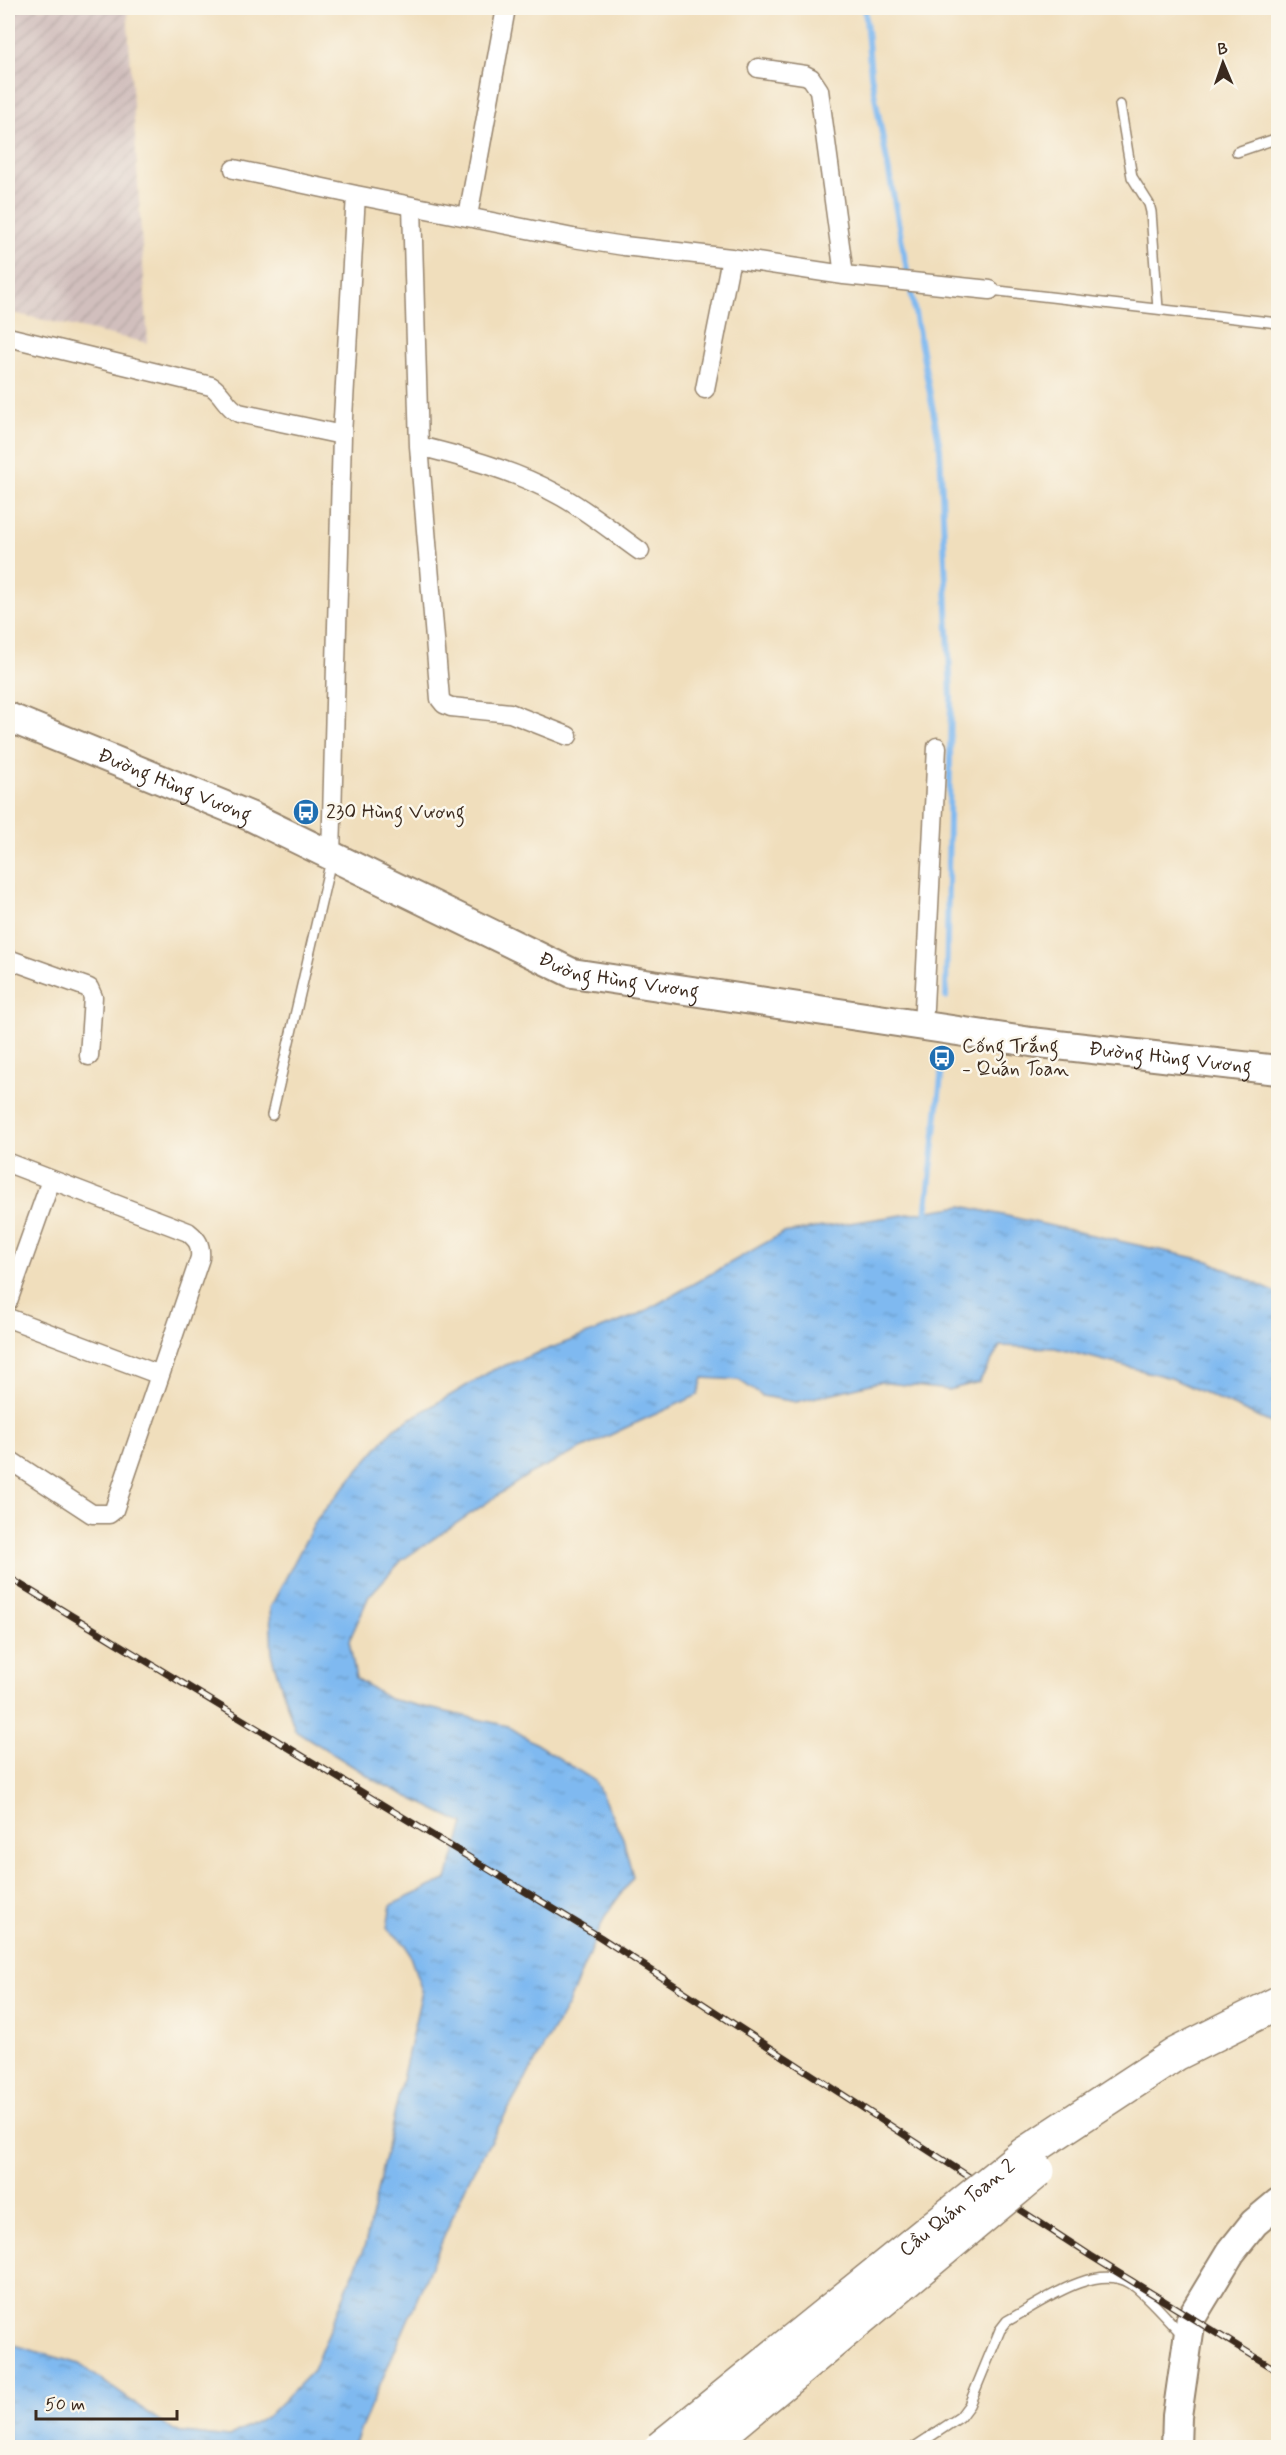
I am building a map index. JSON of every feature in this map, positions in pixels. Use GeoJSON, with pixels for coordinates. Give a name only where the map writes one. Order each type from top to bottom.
{"type":"FeatureCollection","features":[{"type":"Feature","properties":{"kind":"highway","name":"Cầu Quán Toan 2"},"geometry":{"type":"LineString","coordinates":[[660,2448],[1024,2154],[1176,2054],[1278,2003]]}},
{"type":"Feature","properties":{"kind":"highway","name":"Cầu Quán Toan 2"},"geometry":{"type":"LineString","coordinates":[[705,2448],[1043,2167],[1176,2080],[1278,2028]]}},
{"type":"Feature","properties":{"kind":"main road","name":"Đường Hùng Vương"},"geometry":{"type":"LineString","coordinates":[[8,717],[252,817],[572,973],[1031,1042],[1278,1070]]}},
{"type":"Feature","properties":{"kind":"main road"},"geometry":{"type":"LineString","coordinates":[[1176,2448],[1177,2416],[1191,2318],[1231,2252],[1254,2223],[1278,2203]]}},
{"type":"Feature","properties":{"kind":"street"},"geometry":{"type":"LineString","coordinates":[[468,216],[506,8]]}},
{"type":"Feature","properties":{"kind":"street"},"geometry":{"type":"LineString","coordinates":[[758,68],[805,75],[811,78],[819,90],[844,275]]}},
{"type":"Feature","properties":{"kind":"street"},"geometry":{"type":"LineString","coordinates":[[234,169],[573,238],[844,275],[990,290]]}},
{"type":"Feature","properties":{"kind":"street"},"geometry":{"type":"LineString","coordinates":[[331,857],[342,435],[356,195]]}},
{"type":"Feature","properties":{"kind":"street"},"geometry":{"type":"LineString","coordinates":[[412,206],[419,446],[440,699],[451,707],[510,713],[568,736]]}},
{"type":"Feature","properties":{"kind":"street"},"geometry":{"type":"LineString","coordinates":[[705,389],[731,258]]}},
{"type":"Feature","properties":{"kind":"street"},"geometry":{"type":"LineString","coordinates":[[8,337],[211,386],[233,410],[342,435]]}},
{"type":"Feature","properties":{"kind":"street"},"geometry":{"type":"LineString","coordinates":[[419,446],[488,463],[536,483],[560,495],[640,551]]}},
{"type":"Feature","properties":{"kind":"street"},"geometry":{"type":"LineString","coordinates":[[923,1027],[937,747]]}},
{"type":"Feature","properties":{"kind":"street"},"geometry":{"type":"LineString","coordinates":[[8,959],[89,988],[93,997],[89,1056]]}},
{"type":"Feature","properties":{"kind":"street"},"geometry":{"type":"LineString","coordinates":[[8,1163],[188,1232],[197,1239],[201,1248],[200,1258],[114,1510],[109,1514],[92,1514],[8,1459]]}},
{"type":"Feature","properties":{"kind":"street"},"geometry":{"type":"LineString","coordinates":[[8,1301],[51,1180]]}},
{"type":"Feature","properties":{"kind":"street"},"geometry":{"type":"LineString","coordinates":[[8,1318],[160,1375]]}},
{"type":"Feature","properties":{"kind":"lane"},"geometry":{"type":"LineString","coordinates":[[1120,105],[1132,177],[1149,204],[1151,212],[1158,309]]}},
{"type":"Feature","properties":{"kind":"lane"},"geometry":{"type":"LineString","coordinates":[[1237,152],[1278,138]]}},
{"type":"Feature","properties":{"kind":"lane"},"geometry":{"type":"LineString","coordinates":[[990,290],[1278,323]]}},
{"type":"Feature","properties":{"kind":"lane"},"geometry":{"type":"LineString","coordinates":[[272,1115],[331,857]]}},
{"type":"Feature","properties":{"kind":"lane"},"geometry":{"type":"LineString","coordinates":[[914,2448],[960,2417],[969,2405],[1000,2330],[1007,2321],[1084,2281],[1113,2277],[1131,2283],[1187,2338]]}},
{"type":"Feature","properties":{"kind":"shaded area"},"geometry":{"type":"Polygon","coordinates":[[[8,8],[127,8],[148,343],[8,312],[8,8]]]}},
{"type":"Feature","properties":{"kind":"water"},"geometry":{"type":"Polygon","coordinates":[[[962,1206],[1209,1261],[1278,1294],[1278,1426],[1171,1378],[1055,1348],[1000,1346],[979,1382],[948,1390],[879,1382],[796,1402],[762,1396],[739,1380],[703,1378],[698,1395],[531,1473],[402,1560],[369,1596],[349,1641],[356,1678],[389,1699],[508,1726],[595,1781],[623,1838],[633,1877],[605,1916],[568,2004],[468,2181],[353,2447],[8,2447],[8,2343],[79,2364],[174,2431],[229,2437],[268,2416],[313,2370],[365,2245],[422,1991],[406,1945],[387,1928],[391,1905],[447,1879],[464,1824],[376,1781],[295,1730],[272,1657],[270,1608],[317,1519],[393,1429],[493,1370],[638,1315],[783,1233],[962,1206]]]}},
{"type":"Feature","properties":{"kind":"waterway"},"geometry":{"type":"LineString","coordinates":[[865,8],[871,75],[940,448],[951,698],[946,997]]}},
{"type":"Feature","properties":{"kind":"waterway"},"geometry":{"type":"LineString","coordinates":[[926,1217],[942,1067]]}},
{"type":"Feature","properties":{"kind":"railway"},"geometry":{"type":"LineString","coordinates":[[8,1577],[600,1937],[1091,2256],[1278,2371]]}},
{"type":"Feature","properties":{"kind":"place","name":"230 Hùng Vương"},"geometry":{"type":"Point","coordinates":[306,812]}},
{"type":"Feature","properties":{"kind":"place","name":"Cống Trắng - Quán Toan"},"geometry":{"type":"Point","coordinates":[942,1058]}}]}
